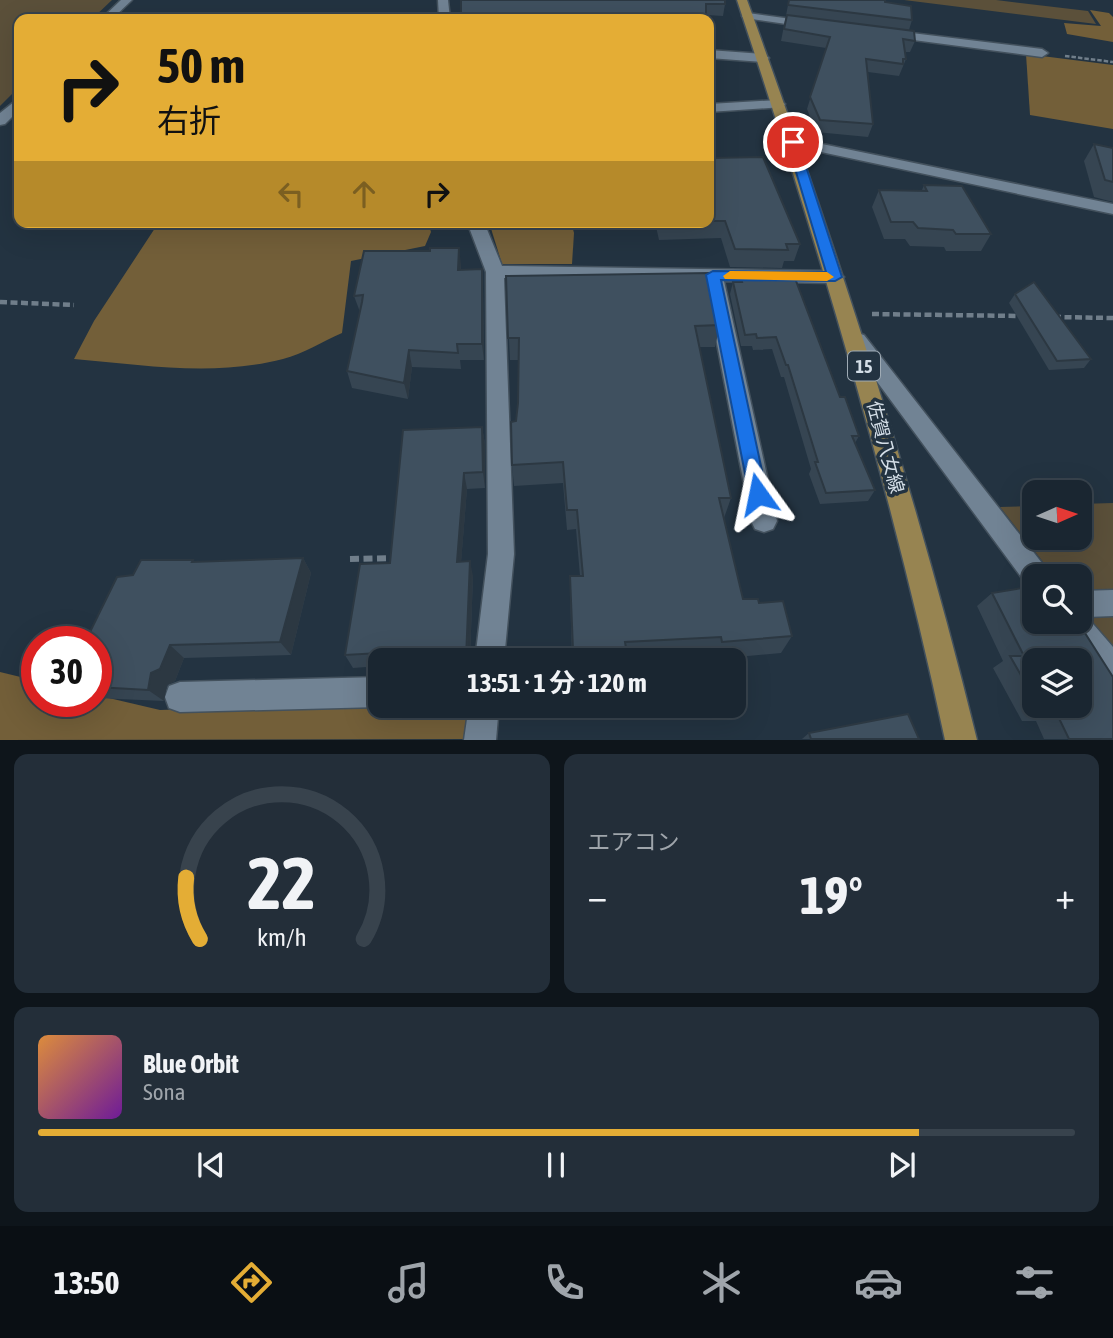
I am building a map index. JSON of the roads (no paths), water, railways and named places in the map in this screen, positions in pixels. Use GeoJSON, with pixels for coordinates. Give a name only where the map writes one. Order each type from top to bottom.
{"type":"FeatureCollection","features":[{"type":"Feature","properties":{"kind":"main road","name":"佐賀八女線"},"geometry":{"type":"LineString","coordinates":[[745,8],[793,142],[857,340],[942,653],[961,740]]}},
{"type":"Feature","properties":{"kind":"street"},"geometry":{"type":"LineString","coordinates":[[112,14],[127,0]]}},
{"type":"Feature","properties":{"kind":"street"},"geometry":{"type":"LineString","coordinates":[[745,8],[829,27]]}},
{"type":"Feature","properties":{"kind":"street"},"geometry":{"type":"LineString","coordinates":[[869,32],[1042,53]]}},
{"type":"Feature","properties":{"kind":"street"},"geometry":{"type":"LineString","coordinates":[[714,54],[763,58]]}},
{"type":"Feature","properties":{"kind":"street"},"geometry":{"type":"LineString","coordinates":[[714,108],[778,104]]}},
{"type":"Feature","properties":{"kind":"street"},"geometry":{"type":"LineString","coordinates":[[0,121],[14,107]]}},
{"type":"Feature","properties":{"kind":"street"},"geometry":{"type":"LineString","coordinates":[[793,142],[1113,209]]}},
{"type":"Feature","properties":{"kind":"street"},"geometry":{"type":"LineString","coordinates":[[477,228],[495,272],[501,554],[490,648]]}},
{"type":"Feature","properties":{"kind":"street"},"geometry":{"type":"LineString","coordinates":[[495,272],[835,277]]}},
{"type":"Feature","properties":{"kind":"street"},"geometry":{"type":"LineString","coordinates":[[713,275],[764,521]]}},
{"type":"Feature","properties":{"kind":"street"},"geometry":{"type":"LineString","coordinates":[[857,340],[1027,564]]}},
{"type":"Feature","properties":{"kind":"street"},"geometry":{"type":"LineString","coordinates":[[1092,604],[1113,603]]}},
{"type":"Feature","properties":{"kind":"street"},"geometry":{"type":"LineString","coordinates":[[1083,634],[1113,669]]}},
{"type":"Feature","properties":{"kind":"street"},"geometry":{"type":"LineString","coordinates":[[180,697],[368,692]]}},
{"type":"Feature","properties":{"kind":"street"},"geometry":{"type":"LineString","coordinates":[[480,740],[483,718]]}}]}
